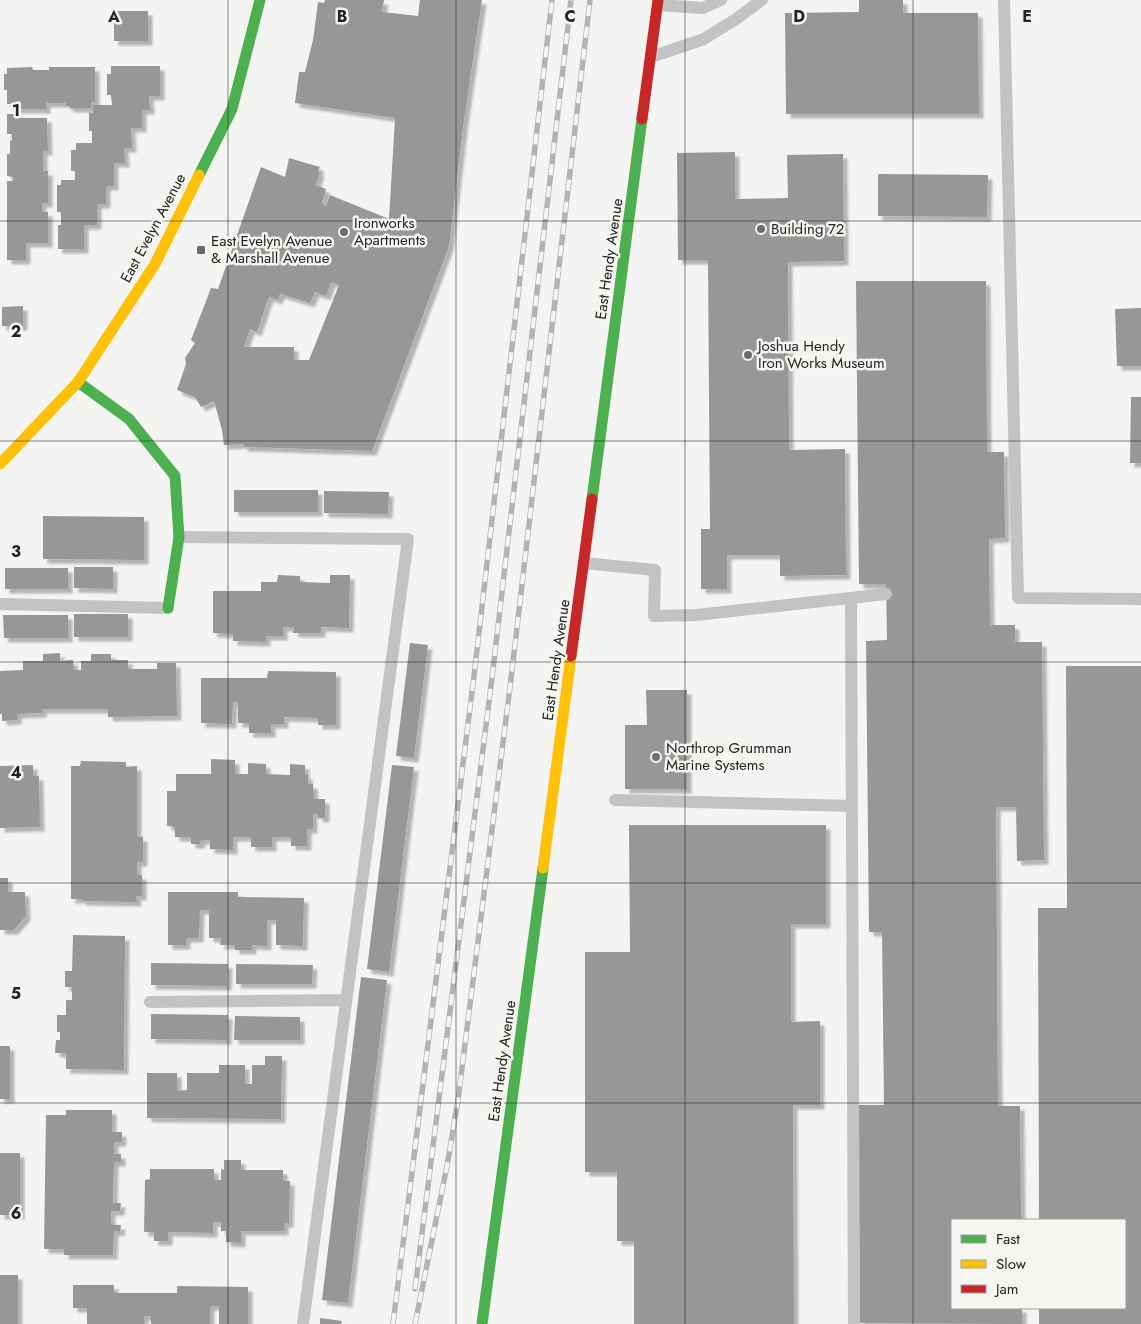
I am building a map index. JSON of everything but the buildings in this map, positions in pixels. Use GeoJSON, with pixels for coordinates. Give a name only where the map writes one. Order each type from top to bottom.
{"type":"FeatureCollection","features":[{"type":"Feature","properties":{"kind":"street","name":"East Evelyn Avenue"},"geometry":{"type":"LineString","coordinates":[[0,464],[78,382],[155,264],[232,109],[260,0]]}},
{"type":"Feature","properties":{"kind":"street","name":"East Hendy Avenue"},"geometry":{"type":"LineString","coordinates":[[482,1324],[658,2]]}},
{"type":"Feature","properties":{"kind":"street"},"geometry":{"type":"LineString","coordinates":[[78,382],[128,419],[175,476],[179,537],[168,608]]}},
{"type":"Feature","properties":{"kind":"lane"},"geometry":{"type":"LineString","coordinates":[[658,2],[704,8],[721,0]]}},
{"type":"Feature","properties":{"kind":"lane"},"geometry":{"type":"LineString","coordinates":[[651,57],[704,39],[762,0]]}},
{"type":"Feature","properties":{"kind":"lane"},"geometry":{"type":"LineString","coordinates":[[1004,0],[1018,598],[1141,599]]}},
{"type":"Feature","properties":{"kind":"lane"},"geometry":{"type":"LineString","coordinates":[[179,537],[408,539],[304,1324]]}},
{"type":"Feature","properties":{"kind":"lane"},"geometry":{"type":"LineString","coordinates":[[584,563],[655,570],[654,616],[696,615],[886,594]]}},
{"type":"Feature","properties":{"kind":"lane"},"geometry":{"type":"LineString","coordinates":[[851,598],[854,1324]]}},
{"type":"Feature","properties":{"kind":"lane"},"geometry":{"type":"LineString","coordinates":[[0,604],[168,608]]}},
{"type":"Feature","properties":{"kind":"lane"},"geometry":{"type":"LineString","coordinates":[[615,800],[852,806]]}},
{"type":"Feature","properties":{"kind":"lane"},"geometry":{"type":"LineString","coordinates":[[150,1002],[346,1000]]}},
{"type":"Feature","properties":{"kind":"railway"},"geometry":{"type":"LineString","coordinates":[[393,1324],[474,676],[552,0]]}},
{"type":"Feature","properties":{"kind":"railway"},"geometry":{"type":"LineString","coordinates":[[415,1289],[492,678],[571,0]]}},
{"type":"Feature","properties":{"kind":"railway"},"geometry":{"type":"LineString","coordinates":[[415,1324],[447,1166],[458,1100],[511,679],[590,0]]}},
{"type":"Feature","properties":{"kind":"traffic: fast"},"geometry":{"type":"LineString","coordinates":[[199,175],[232,109],[260,0]]}},
{"type":"Feature","properties":{"kind":"traffic: fast"},"geometry":{"type":"LineString","coordinates":[[592,499],[642,119]]}},
{"type":"Feature","properties":{"kind":"traffic: fast"},"geometry":{"type":"LineString","coordinates":[[78,382],[129,419],[175,476],[179,537],[168,608]]}},
{"type":"Feature","properties":{"kind":"traffic: fast"},"geometry":{"type":"LineString","coordinates":[[482,1324],[543,868]]}},
{"type":"Feature","properties":{"kind":"traffic: slow"},"geometry":{"type":"LineString","coordinates":[[0,464],[78,382],[155,264],[199,175]]}},
{"type":"Feature","properties":{"kind":"traffic: slow"},"geometry":{"type":"LineString","coordinates":[[543,868],[571,656]]}},
{"type":"Feature","properties":{"kind":"traffic: jam"},"geometry":{"type":"LineString","coordinates":[[642,119],[658,0]]}},
{"type":"Feature","properties":{"kind":"traffic: jam"},"geometry":{"type":"LineString","coordinates":[[571,656],[592,499]]}},
{"type":"Feature","properties":{"kind":"place","name":"Building 72"},"geometry":{"type":"Point","coordinates":[761,229]}},
{"type":"Feature","properties":{"kind":"place","name":"Ironworks Apartments"},"geometry":{"type":"Point","coordinates":[344,232]}},
{"type":"Feature","properties":{"kind":"place","name":"East Evelyn Avenue & Marshall Avenue"},"geometry":{"type":"Point","coordinates":[201,250]}},
{"type":"Feature","properties":{"kind":"place","name":"Joshua Hendy Iron Works Museum"},"geometry":{"type":"Point","coordinates":[748,355]}},
{"type":"Feature","properties":{"kind":"place","name":"Northrop Grumman Marine Systems"},"geometry":{"type":"Point","coordinates":[656,757]}}]}
